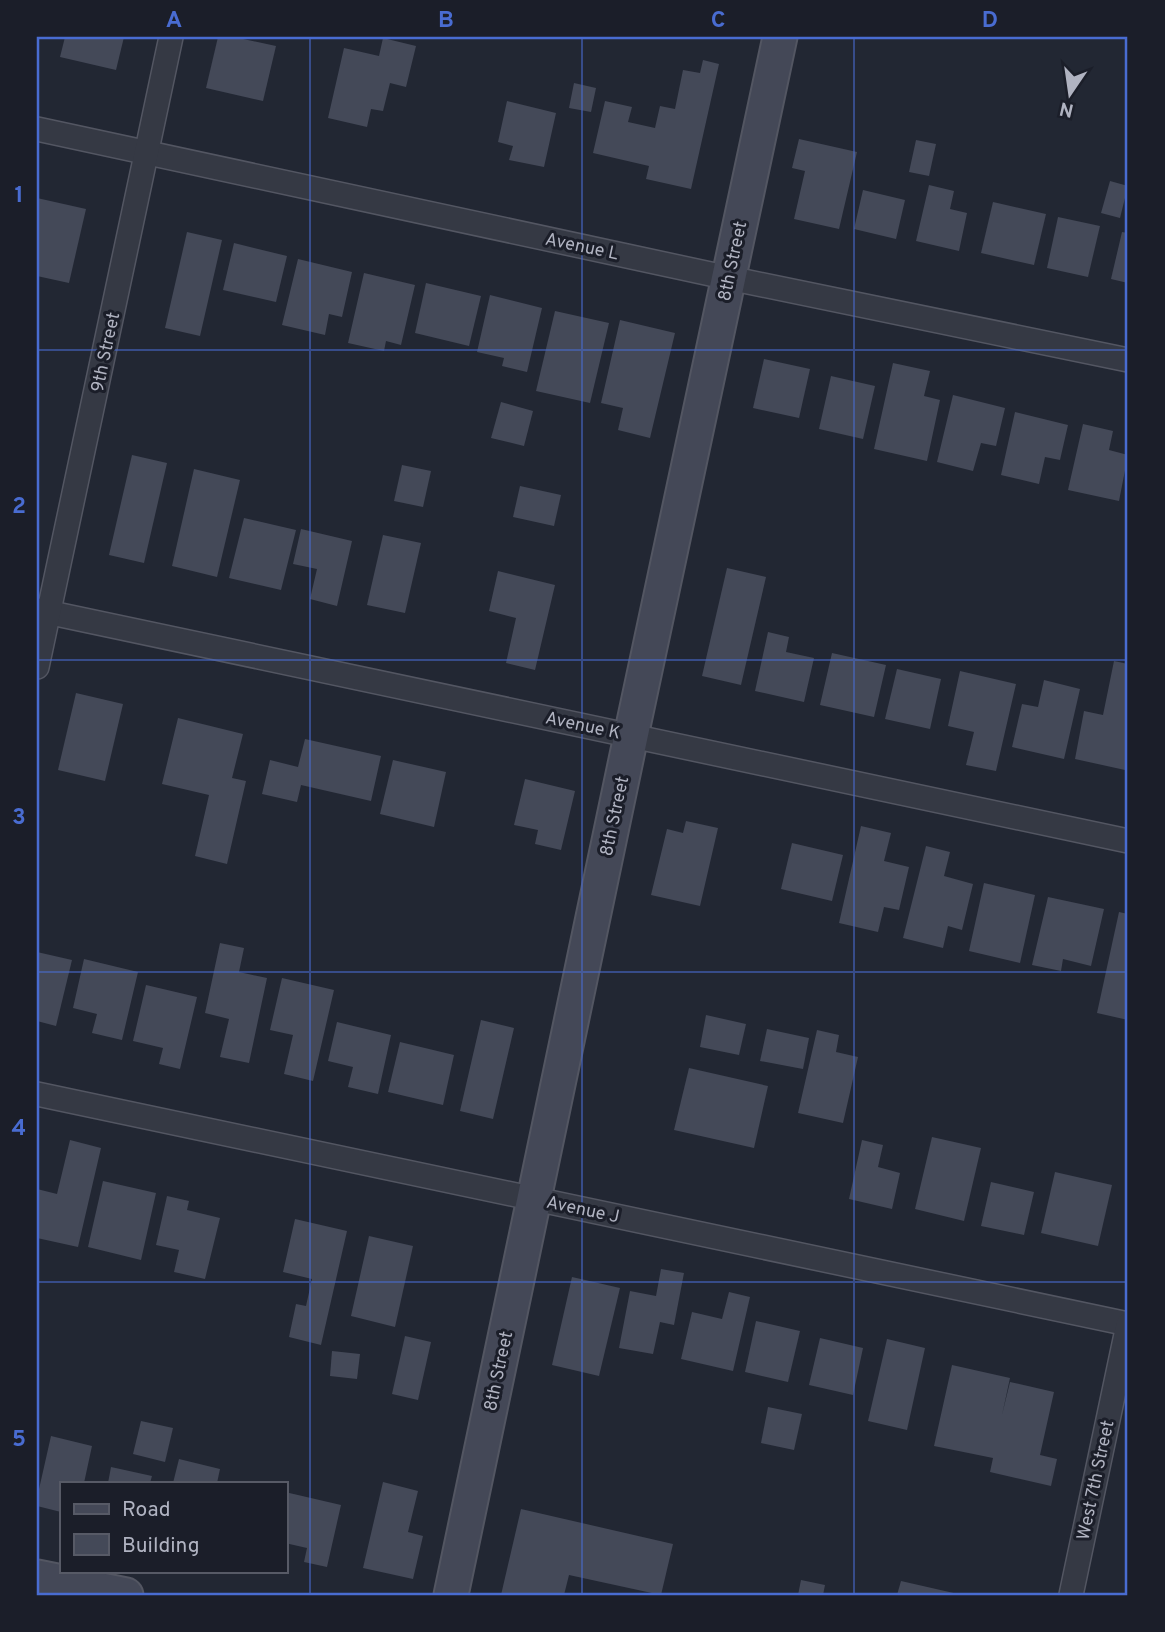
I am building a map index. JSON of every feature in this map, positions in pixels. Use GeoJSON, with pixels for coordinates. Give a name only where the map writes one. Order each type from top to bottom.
{"type":"FeatureCollection","features":[{"type":"Feature","properties":{"kind":"street","name":"9th Street"},"geometry":{"type":"LineString","coordinates":[[37,667],[43,611],[171,37]]}},
{"type":"Feature","properties":{"kind":"street","name":"8th Street"},"geometry":{"type":"LineString","coordinates":[[451,1595],[780,37]]}},
{"type":"Feature","properties":{"kind":"street","name":"Avenue L"},"geometry":{"type":"LineString","coordinates":[[37,130],[1128,360]]}},
{"type":"Feature","properties":{"kind":"street","name":"Avenue K"},"geometry":{"type":"LineString","coordinates":[[43,611],[1128,841]]}},
{"type":"Feature","properties":{"kind":"street","name":"Avenue J"},"geometry":{"type":"LineString","coordinates":[[37,1094],[1128,1324]]}},
{"type":"Feature","properties":{"kind":"street","name":"West 7th Street"},"geometry":{"type":"LineString","coordinates":[[1071,1595],[1128,1324]]}},
{"type":"Feature","properties":{"kind":"street"},"geometry":{"type":"LineString","coordinates":[[37,1577],[126,1595]]}},
{"type":"Feature","properties":{"kind":"building"},"geometry":{"type":"Polygon","coordinates":[[[65,37],[124,37],[116,70],[60,57],[65,37]]]}},
{"type":"Feature","properties":{"kind":"building"},"geometry":{"type":"Polygon","coordinates":[[[218,37],[234,37],[276,46],[263,101],[206,88],[218,37]]]}},
{"type":"Feature","properties":{"kind":"building"},"geometry":{"type":"Polygon","coordinates":[[[383,38],[416,46],[406,87],[390,83],[383,111],[371,109],[367,127],[328,118],[344,48],[379,56],[383,38]]]}},
{"type":"Feature","properties":{"kind":"building"},"geometry":{"type":"Polygon","coordinates":[[[703,60],[719,64],[691,189],[646,179],[649,166],[593,153],[605,101],[632,107],[628,122],[655,128],[660,106],[675,109],[683,70],[700,73],[703,60]]]}},
{"type":"Feature","properties":{"kind":"building"},"geometry":{"type":"Polygon","coordinates":[[[574,83],[596,88],[591,112],[569,108],[574,83]]]}},
{"type":"Feature","properties":{"kind":"building"},"geometry":{"type":"Polygon","coordinates":[[[507,101],[556,113],[544,167],[509,160],[513,146],[498,142],[507,101]]]}},
{"type":"Feature","properties":{"kind":"building"},"geometry":{"type":"Polygon","coordinates":[[[799,139],[857,152],[839,229],[794,219],[805,171],[792,168],[799,139]]]}},
{"type":"Feature","properties":{"kind":"building"},"geometry":{"type":"Polygon","coordinates":[[[916,140],[936,144],[929,176],[909,172],[916,140]]]}},
{"type":"Feature","properties":{"kind":"building"},"geometry":{"type":"Polygon","coordinates":[[[1110,181],[1128,186],[1120,218],[1101,213],[1110,181]]]}},
{"type":"Feature","properties":{"kind":"building"},"geometry":{"type":"Polygon","coordinates":[[[929,185],[954,191],[950,209],[967,213],[959,251],[916,241],[929,185]]]}},
{"type":"Feature","properties":{"kind":"building"},"geometry":{"type":"Polygon","coordinates":[[[863,190],[905,200],[896,239],[854,229],[863,190]]]}},
{"type":"Feature","properties":{"kind":"building"},"geometry":{"type":"Polygon","coordinates":[[[37,198],[86,209],[69,283],[37,276],[37,198]]]}},
{"type":"Feature","properties":{"kind":"building"},"geometry":{"type":"Polygon","coordinates":[[[993,202],[1046,214],[1034,265],[981,253],[993,202]]]}},
{"type":"Feature","properties":{"kind":"building"},"geometry":{"type":"Polygon","coordinates":[[[1058,217],[1100,226],[1088,277],[1047,268],[1058,217]]]}},
{"type":"Feature","properties":{"kind":"building"},"geometry":{"type":"Polygon","coordinates":[[[187,232],[222,240],[200,336],[165,328],[187,232]]]}},
{"type":"Feature","properties":{"kind":"building"},"geometry":{"type":"Polygon","coordinates":[[[1122,232],[1128,233],[1128,283],[1111,279],[1122,232]]]}},
{"type":"Feature","properties":{"kind":"building"},"geometry":{"type":"Polygon","coordinates":[[[234,243],[287,256],[276,302],[223,290],[234,243]]]}},
{"type":"Feature","properties":{"kind":"building"},"geometry":{"type":"Polygon","coordinates":[[[298,259],[352,272],[342,317],[329,314],[325,335],[282,325],[298,259]]]}},
{"type":"Feature","properties":{"kind":"building"},"geometry":{"type":"Polygon","coordinates":[[[364,273],[415,285],[401,345],[386,341],[384,351],[348,343],[364,273]]]}},
{"type":"Feature","properties":{"kind":"building"},"geometry":{"type":"Polygon","coordinates":[[[426,283],[481,296],[469,346],[415,333],[426,283]]]}},
{"type":"Feature","properties":{"kind":"building"},"geometry":{"type":"Polygon","coordinates":[[[490,295],[542,308],[527,372],[502,366],[504,358],[477,352],[490,295]]]}},
{"type":"Feature","properties":{"kind":"building"},"geometry":{"type":"Polygon","coordinates":[[[555,311],[609,323],[590,403],[536,391],[555,311]]]}},
{"type":"Feature","properties":{"kind":"building"},"geometry":{"type":"Polygon","coordinates":[[[620,320],[675,333],[650,438],[618,430],[623,408],[601,403],[620,320]]]}},
{"type":"Feature","properties":{"kind":"building"},"geometry":{"type":"Polygon","coordinates":[[[764,359],[810,369],[799,418],[753,408],[764,359]]]}},
{"type":"Feature","properties":{"kind":"building"},"geometry":{"type":"Polygon","coordinates":[[[893,363],[930,371],[924,396],[940,400],[927,461],[874,449],[893,363]]]}},
{"type":"Feature","properties":{"kind":"building"},"geometry":{"type":"Polygon","coordinates":[[[831,376],[875,386],[863,439],[819,429],[831,376]]]}},
{"type":"Feature","properties":{"kind":"building"},"geometry":{"type":"Polygon","coordinates":[[[953,395],[1005,408],[996,446],[981,443],[973,471],[937,462],[953,395]]]}},
{"type":"Feature","properties":{"kind":"building"},"geometry":{"type":"Polygon","coordinates":[[[501,402],[533,411],[524,446],[491,438],[501,402]]]}},
{"type":"Feature","properties":{"kind":"building"},"geometry":{"type":"Polygon","coordinates":[[[1015,412],[1068,425],[1060,460],[1045,457],[1039,484],[1001,475],[1015,412]]]}},
{"type":"Feature","properties":{"kind":"building"},"geometry":{"type":"Polygon","coordinates":[[[1083,424],[1113,431],[1109,450],[1128,455],[1119,501],[1068,490],[1083,424]]]}},
{"type":"Feature","properties":{"kind":"building"},"geometry":{"type":"Polygon","coordinates":[[[132,455],[167,463],[144,563],[109,555],[132,455]]]}},
{"type":"Feature","properties":{"kind":"building"},"geometry":{"type":"Polygon","coordinates":[[[402,465],[431,471],[423,507],[394,501],[402,465]]]}},
{"type":"Feature","properties":{"kind":"building"},"geometry":{"type":"Polygon","coordinates":[[[194,469],[240,480],[217,577],[172,566],[194,469]]]}},
{"type":"Feature","properties":{"kind":"building"},"geometry":{"type":"Polygon","coordinates":[[[520,486],[561,495],[554,526],[513,517],[520,486]]]}},
{"type":"Feature","properties":{"kind":"building"},"geometry":{"type":"Polygon","coordinates":[[[244,518],[296,530],[281,590],[229,578],[244,518]]]}},
{"type":"Feature","properties":{"kind":"building"},"geometry":{"type":"Polygon","coordinates":[[[301,529],[352,541],[337,606],[310,599],[317,569],[293,564],[301,529]]]}},
{"type":"Feature","properties":{"kind":"building"},"geometry":{"type":"Polygon","coordinates":[[[383,535],[421,543],[405,613],[367,605],[383,535]]]}},
{"type":"Feature","properties":{"kind":"building"},"geometry":{"type":"Polygon","coordinates":[[[727,568],[766,577],[741,685],[702,676],[727,568]]]}},
{"type":"Feature","properties":{"kind":"building"},"geometry":{"type":"Polygon","coordinates":[[[498,571],[555,585],[535,670],[506,663],[516,618],[489,611],[498,571]]]}},
{"type":"Feature","properties":{"kind":"building"},"geometry":{"type":"Polygon","coordinates":[[[768,632],[789,637],[786,652],[814,658],[804,702],[755,691],[768,632]]]}},
{"type":"Feature","properties":{"kind":"building"},"geometry":{"type":"Polygon","coordinates":[[[832,653],[886,665],[874,717],[820,705],[832,653]]]}},
{"type":"Feature","properties":{"kind":"building"},"geometry":{"type":"Polygon","coordinates":[[[1114,661],[1128,664],[1128,754],[1125,770],[1075,759],[1084,711],[1103,715],[1114,661]]]}},
{"type":"Feature","properties":{"kind":"building"},"geometry":{"type":"Polygon","coordinates":[[[897,669],[941,679],[930,729],[885,719],[897,669]]]}},
{"type":"Feature","properties":{"kind":"building"},"geometry":{"type":"Polygon","coordinates":[[[960,671],[1016,684],[996,771],[966,765],[974,732],[948,726],[960,671]]]}},
{"type":"Feature","properties":{"kind":"building"},"geometry":{"type":"Polygon","coordinates":[[[1044,680],[1080,689],[1064,759],[1012,747],[1022,704],[1038,707],[1044,680]]]}},
{"type":"Feature","properties":{"kind":"building"},"geometry":{"type":"Polygon","coordinates":[[[76,693],[123,704],[105,781],[58,770],[76,693]]]}},
{"type":"Feature","properties":{"kind":"building"},"geometry":{"type":"Polygon","coordinates":[[[178,718],[243,734],[232,778],[246,781],[227,864],[195,856],[209,795],[162,784],[178,718]]]}},
{"type":"Feature","properties":{"kind":"building"},"geometry":{"type":"Polygon","coordinates":[[[305,739],[381,756],[371,801],[301,785],[297,802],[262,794],[270,760],[298,767],[305,739]]]}},
{"type":"Feature","properties":{"kind":"building"},"geometry":{"type":"Polygon","coordinates":[[[393,760],[446,772],[434,827],[380,814],[393,760]]]}},
{"type":"Feature","properties":{"kind":"building"},"geometry":{"type":"Polygon","coordinates":[[[525,779],[575,791],[561,850],[535,844],[538,830],[514,825],[525,779]]]}},
{"type":"Feature","properties":{"kind":"building"},"geometry":{"type":"Polygon","coordinates":[[[686,821],[718,828],[700,906],[651,895],[667,829],[683,833],[686,821]]]}},
{"type":"Feature","properties":{"kind":"building"},"geometry":{"type":"Polygon","coordinates":[[[861,826],[891,833],[884,861],[909,867],[899,910],[884,907],[878,932],[839,923],[861,826]]]}},
{"type":"Feature","properties":{"kind":"building"},"geometry":{"type":"Polygon","coordinates":[[[792,843],[843,855],[832,901],[781,889],[792,843]]]}},
{"type":"Feature","properties":{"kind":"building"},"geometry":{"type":"Polygon","coordinates":[[[926,846],[950,852],[944,876],[973,884],[962,930],[948,926],[943,948],[903,938],[926,846]]]}},
{"type":"Feature","properties":{"kind":"building"},"geometry":{"type":"Polygon","coordinates":[[[984,883],[1035,895],[1020,963],[969,951],[984,883]]]}},
{"type":"Feature","properties":{"kind":"building"},"geometry":{"type":"Polygon","coordinates":[[[1048,897],[1104,909],[1091,966],[1063,959],[1061,971],[1032,965],[1048,897]]]}},
{"type":"Feature","properties":{"kind":"building"},"geometry":{"type":"Polygon","coordinates":[[[1119,912],[1128,914],[1128,1020],[1097,1013],[1119,912]]]}},
{"type":"Feature","properties":{"kind":"building"},"geometry":{"type":"Polygon","coordinates":[[[220,943],[244,948],[239,972],[267,978],[249,1063],[220,1057],[229,1019],[205,1013],[220,943]]]}},
{"type":"Feature","properties":{"kind":"building"},"geometry":{"type":"Polygon","coordinates":[[[37,952],[72,960],[56,1026],[37,1021],[37,952]]]}},
{"type":"Feature","properties":{"kind":"building"},"geometry":{"type":"Polygon","coordinates":[[[84,959],[138,972],[122,1040],[92,1033],[97,1014],[73,1008],[84,959]]]}},
{"type":"Feature","properties":{"kind":"building"},"geometry":{"type":"Polygon","coordinates":[[[282,978],[334,990],[313,1081],[284,1074],[293,1035],[270,1030],[282,978]]]}},
{"type":"Feature","properties":{"kind":"building"},"geometry":{"type":"Polygon","coordinates":[[[146,985],[197,997],[180,1069],[159,1064],[163,1048],[133,1041],[146,985]]]}},
{"type":"Feature","properties":{"kind":"building"},"geometry":{"type":"Polygon","coordinates":[[[706,1015],[746,1024],[739,1055],[700,1047],[706,1015]]]}},
{"type":"Feature","properties":{"kind":"building"},"geometry":{"type":"Polygon","coordinates":[[[481,1020],[514,1028],[493,1119],[460,1111],[481,1020]]]}},
{"type":"Feature","properties":{"kind":"building"},"geometry":{"type":"Polygon","coordinates":[[[337,1022],[391,1035],[378,1094],[348,1087],[353,1067],[328,1061],[337,1022]]]}},
{"type":"Feature","properties":{"kind":"building"},"geometry":{"type":"Polygon","coordinates":[[[767,1029],[809,1038],[803,1069],[760,1061],[767,1029]]]}},
{"type":"Feature","properties":{"kind":"building"},"geometry":{"type":"Polygon","coordinates":[[[817,1030],[839,1035],[836,1052],[858,1057],[843,1123],[798,1113],[817,1030]]]}},
{"type":"Feature","properties":{"kind":"building"},"geometry":{"type":"Polygon","coordinates":[[[400,1042],[454,1055],[443,1105],[388,1092],[400,1042]]]}},
{"type":"Feature","properties":{"kind":"building"},"geometry":{"type":"Polygon","coordinates":[[[689,1068],[768,1086],[754,1148],[674,1130],[689,1068]]]}},
{"type":"Feature","properties":{"kind":"building"},"geometry":{"type":"Polygon","coordinates":[[[932,1137],[981,1148],[964,1221],[915,1209],[932,1137]]]}},
{"type":"Feature","properties":{"kind":"building"},"geometry":{"type":"Polygon","coordinates":[[[70,1140],[101,1148],[78,1247],[37,1238],[37,1189],[57,1194],[70,1140]]]}},
{"type":"Feature","properties":{"kind":"building"},"geometry":{"type":"Polygon","coordinates":[[[862,1140],[883,1145],[878,1167],[900,1173],[892,1209],[849,1199],[862,1140]]]}},
{"type":"Feature","properties":{"kind":"building"},"geometry":{"type":"Polygon","coordinates":[[[1055,1172],[1112,1185],[1098,1246],[1041,1233],[1055,1172]]]}},
{"type":"Feature","properties":{"kind":"building"},"geometry":{"type":"Polygon","coordinates":[[[103,1181],[156,1193],[141,1260],[88,1247],[103,1181]]]}},
{"type":"Feature","properties":{"kind":"building"},"geometry":{"type":"Polygon","coordinates":[[[991,1182],[1034,1192],[1024,1235],[981,1226],[991,1182]]]}},
{"type":"Feature","properties":{"kind":"building"},"geometry":{"type":"Polygon","coordinates":[[[167,1196],[189,1201],[187,1210],[220,1218],[205,1279],[174,1272],[179,1250],[156,1245],[167,1196]]]}},
{"type":"Feature","properties":{"kind":"building"},"geometry":{"type":"Polygon","coordinates":[[[295,1219],[347,1231],[321,1345],[289,1337],[296,1304],[306,1306],[312,1279],[283,1272],[295,1219]]]}},
{"type":"Feature","properties":{"kind":"building"},"geometry":{"type":"Polygon","coordinates":[[[369,1236],[413,1246],[395,1327],[351,1316],[369,1236]]]}},
{"type":"Feature","properties":{"kind":"building"},"geometry":{"type":"Polygon","coordinates":[[[661,1269],[684,1273],[674,1325],[660,1322],[653,1354],[619,1348],[630,1291],[656,1296],[661,1269]]]}},
{"type":"Feature","properties":{"kind":"building"},"geometry":{"type":"Polygon","coordinates":[[[572,1277],[620,1288],[599,1376],[552,1365],[572,1277]]]}},
{"type":"Feature","properties":{"kind":"building"},"geometry":{"type":"Polygon","coordinates":[[[729,1292],[750,1297],[733,1371],[681,1359],[692,1312],[722,1319],[729,1292]]]}},
{"type":"Feature","properties":{"kind":"building"},"geometry":{"type":"Polygon","coordinates":[[[756,1321],[800,1331],[788,1382],[745,1372],[756,1321]]]}},
{"type":"Feature","properties":{"kind":"building"},"geometry":{"type":"Polygon","coordinates":[[[405,1336],[431,1342],[418,1400],[392,1394],[405,1336]]]}},
{"type":"Feature","properties":{"kind":"building"},"geometry":{"type":"Polygon","coordinates":[[[820,1338],[863,1348],[853,1395],[809,1385],[820,1338]]]}},
{"type":"Feature","properties":{"kind":"building"},"geometry":{"type":"Polygon","coordinates":[[[887,1339],[925,1348],[907,1430],[868,1421],[887,1339]]]}},
{"type":"Feature","properties":{"kind":"building"},"geometry":{"type":"Polygon","coordinates":[[[332,1351],[360,1354],[357,1379],[330,1376],[332,1351]]]}},
{"type":"Feature","properties":{"kind":"building"},"geometry":{"type":"Polygon","coordinates":[[[952,1365],[1010,1378],[1002,1415],[1010,1382],[1054,1392],[1040,1455],[1057,1459],[1051,1486],[990,1472],[993,1458],[934,1446],[952,1365]]]}},
{"type":"Feature","properties":{"kind":"building"},"geometry":{"type":"Polygon","coordinates":[[[768,1407],[802,1414],[794,1450],[761,1443],[768,1407]]]}},
{"type":"Feature","properties":{"kind":"building"},"geometry":{"type":"Polygon","coordinates":[[[141,1421],[173,1428],[165,1462],[133,1454],[141,1421]]]}},
{"type":"Feature","properties":{"kind":"building"},"geometry":{"type":"Polygon","coordinates":[[[51,1436],[92,1446],[84,1482],[60,1482],[60,1512],[37,1506],[51,1436]]]}},
{"type":"Feature","properties":{"kind":"building"},"geometry":{"type":"Polygon","coordinates":[[[179,1459],[220,1469],[217,1482],[173,1482],[179,1459]]]}},
{"type":"Feature","properties":{"kind":"building"},"geometry":{"type":"Polygon","coordinates":[[[111,1467],[152,1476],[150,1482],[108,1482],[111,1467]]]}},
{"type":"Feature","properties":{"kind":"building"},"geometry":{"type":"Polygon","coordinates":[[[383,1482],[418,1491],[408,1532],[423,1536],[413,1579],[363,1568],[383,1482]]]}},
{"type":"Feature","properties":{"kind":"building"},"geometry":{"type":"Polygon","coordinates":[[[287,1492],[341,1505],[327,1567],[304,1562],[307,1548],[287,1543],[287,1492]]]}},
{"type":"Feature","properties":{"kind":"building"},"geometry":{"type":"Polygon","coordinates":[[[521,1509],[673,1544],[661,1595],[569,1575],[564,1595],[501,1595],[521,1509]]]}},
{"type":"Feature","properties":{"kind":"building"},"geometry":{"type":"Polygon","coordinates":[[[801,1580],[825,1585],[823,1595],[798,1595],[801,1580]]]}},
{"type":"Feature","properties":{"kind":"building"},"geometry":{"type":"Polygon","coordinates":[[[901,1581],[958,1594],[958,1595],[897,1595],[901,1581]]]}}]}
